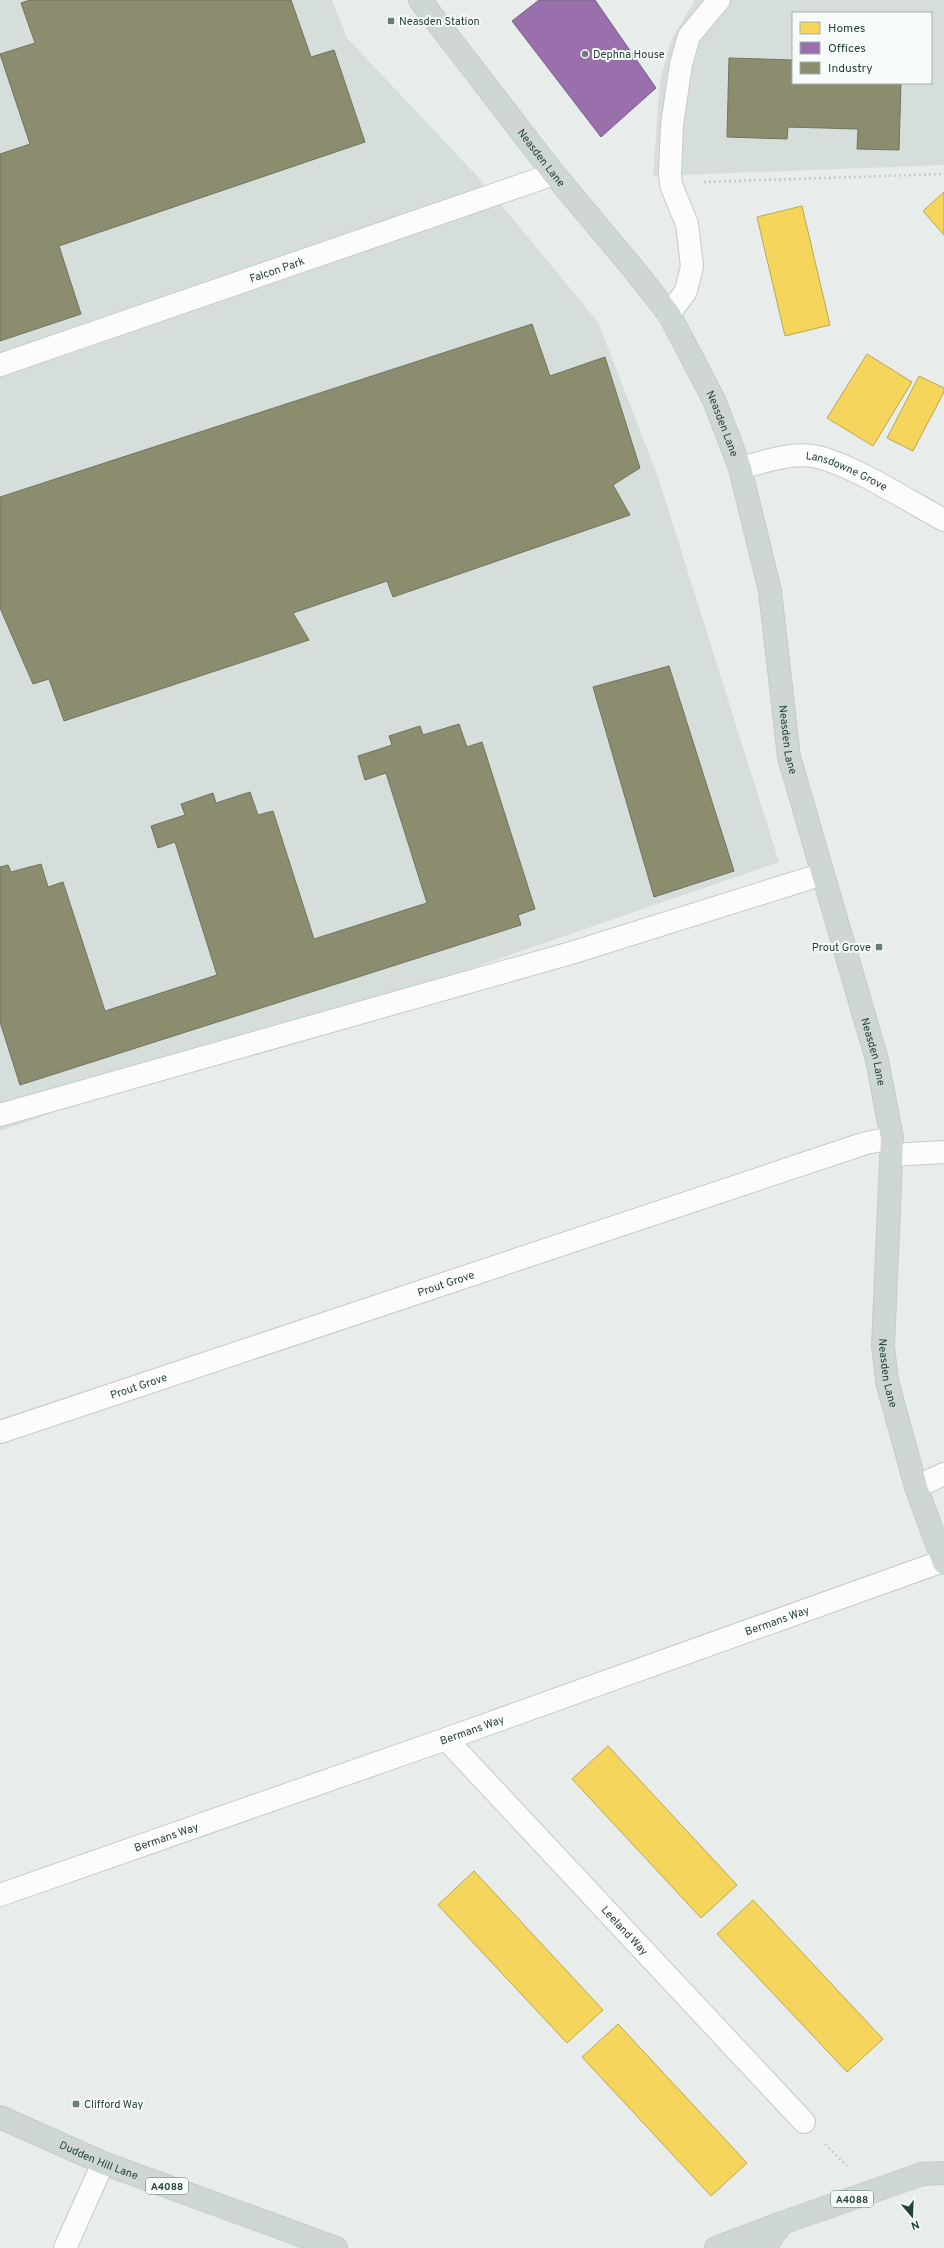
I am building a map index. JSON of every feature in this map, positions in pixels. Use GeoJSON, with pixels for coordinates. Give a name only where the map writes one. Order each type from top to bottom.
{"type":"FeatureCollection","features":[{"type":"Feature","properties":{"kind":"main road","name":"Neasden Lane"},"geometry":{"type":"LineString","coordinates":[[420,0],[554,174],[669,314],[714,400],[740,468],[770,591],[789,757],[877,1060],[892,1146],[883,1346],[887,1381],[916,1487],[944,1562]]}},
{"type":"Feature","properties":{"kind":"main road","name":"Dudden Hill Lane"},"geometry":{"type":"LineString","coordinates":[[0,2117],[103,2163],[336,2248]]}},
{"type":"Feature","properties":{"kind":"main road"},"geometry":{"type":"LineString","coordinates":[[922,2174],[944,2168]]}},
{"type":"Feature","properties":{"kind":"main road","name":"A4088"},"geometry":{"type":"LineString","coordinates":[[716,2248],[782,2223],[922,2174],[944,2173]]}},
{"type":"Feature","properties":{"kind":"main road"},"geometry":{"type":"LineString","coordinates":[[764,2248],[782,2223]]}},
{"type":"Feature","properties":{"kind":"street"},"geometry":{"type":"LineString","coordinates":[[669,314],[686,292],[692,266],[687,224],[671,180],[672,125],[681,64],[689,36],[719,0]]}},
{"type":"Feature","properties":{"kind":"street","name":"Falcon Park"},"geometry":{"type":"LineString","coordinates":[[0,365],[554,174]]}},
{"type":"Feature","properties":{"kind":"street","name":"Lansdowne Grove"},"geometry":{"type":"LineString","coordinates":[[740,468],[783,457],[818,457],[860,475],[944,520]]}},
{"type":"Feature","properties":{"kind":"street"},"geometry":{"type":"LineString","coordinates":[[0,1115],[571,953],[824,874]]}},
{"type":"Feature","properties":{"kind":"street","name":"Prout Grove"},"geometry":{"type":"LineString","coordinates":[[0,1432],[866,1142],[944,1152]]}},
{"type":"Feature","properties":{"kind":"street"},"geometry":{"type":"LineString","coordinates":[[916,1487],[944,1474]]}},
{"type":"Feature","properties":{"kind":"street","name":"Bermans Way"},"geometry":{"type":"LineString","coordinates":[[0,1896],[944,1562]]}},
{"type":"Feature","properties":{"kind":"street","name":"Leeland Way"},"geometry":{"type":"LineString","coordinates":[[446,1739],[804,2122]]}},
{"type":"Feature","properties":{"kind":"street"},"geometry":{"type":"LineString","coordinates":[[66,2248],[103,2163]]}},
{"type":"Feature","properties":{"kind":"path"},"geometry":{"type":"LineString","coordinates":[[671,180],[717,181],[944,174]]}},
{"type":"Feature","properties":{"kind":"path"},"geometry":{"type":"LineString","coordinates":[[804,2122],[872,2192]]}},
{"type":"Feature","properties":{"kind":"shaded area"},"geometry":{"type":"Polygon","coordinates":[[[0,0],[332,0],[347,38],[479,178],[598,322],[658,477],[779,862],[0,1131],[0,0]]]}},
{"type":"Feature","properties":{"kind":"shaded area"},"geometry":{"type":"Polygon","coordinates":[[[695,0],[944,0],[944,165],[653,176],[660,81],[671,40],[695,0]]]}},
{"type":"Feature","properties":{"kind":"building: Homes"},"geometry":{"type":"Polygon","coordinates":[[[944,192],[944,235],[923,211],[944,192]]]}},
{"type":"Feature","properties":{"kind":"building: Homes"},"geometry":{"type":"Polygon","coordinates":[[[802,206],[830,325],[785,336],[757,217],[802,206]]]}},
{"type":"Feature","properties":{"kind":"building: Homes"},"geometry":{"type":"Polygon","coordinates":[[[867,354],[912,382],[873,446],[827,418],[867,354]]]}},
{"type":"Feature","properties":{"kind":"building: Homes"},"geometry":{"type":"Polygon","coordinates":[[[919,376],[944,388],[944,392],[913,451],[887,438],[919,376]]]}},
{"type":"Feature","properties":{"kind":"building: Homes"},"geometry":{"type":"Polygon","coordinates":[[[608,1746],[737,1885],[701,1918],[572,1779],[608,1746]]]}},
{"type":"Feature","properties":{"kind":"building: Homes"},"geometry":{"type":"Polygon","coordinates":[[[474,1871],[603,2010],[567,2043],[438,1905],[474,1871]]]}},
{"type":"Feature","properties":{"kind":"building: Homes"},"geometry":{"type":"Polygon","coordinates":[[[753,1900],[883,2039],[847,2072],[717,1934],[753,1900]]]}},
{"type":"Feature","properties":{"kind":"building: Homes"},"geometry":{"type":"Polygon","coordinates":[[[618,2024],[747,2163],[711,2196],[582,2057],[618,2024]]]}},
{"type":"Feature","properties":{"kind":"building: Offices","name":"Dephna House"},"geometry":{"type":"Polygon","coordinates":[[[539,0],[595,0],[656,88],[601,137],[512,21],[539,0]]]}},
{"type":"Feature","properties":{"kind":"building: Industry"},"geometry":{"type":"Polygon","coordinates":[[[30,0],[291,0],[311,57],[334,50],[365,142],[59,246],[81,314],[0,341],[0,154],[30,144],[0,54],[35,43],[21,3],[30,0]]]}},
{"type":"Feature","properties":{"kind":"building: Industry"},"geometry":{"type":"Polygon","coordinates":[[[729,58],[792,60],[792,84],[901,84],[899,150],[857,149],[858,129],[788,127],[787,139],[727,137],[729,58]]]}},
{"type":"Feature","properties":{"kind":"building: Industry"},"geometry":{"type":"Polygon","coordinates":[[[532,324],[550,376],[605,357],[640,468],[613,485],[630,515],[393,597],[387,581],[293,613],[309,640],[64,721],[49,679],[33,684],[0,608],[0,497],[532,324]]]}},
{"type":"Feature","properties":{"kind":"building: Industry"},"geometry":{"type":"Polygon","coordinates":[[[669,666],[734,871],[654,897],[593,687],[669,666]]]}},
{"type":"Feature","properties":{"kind":"building: Industry"},"geometry":{"type":"Polygon","coordinates":[[[459,724],[467,747],[482,742],[535,909],[518,915],[521,925],[20,1085],[0,1022],[0,867],[8,865],[11,872],[41,864],[48,887],[63,882],[105,1011],[217,975],[175,842],[158,848],[151,826],[185,815],[181,804],[213,793],[216,803],[250,792],[258,815],[273,811],[314,939],[427,903],[386,773],[365,780],[358,756],[392,745],[389,736],[420,726],[423,735],[459,724]]]}},
{"type":"Feature","properties":{"kind":"place","name":"Neasden Station"},"geometry":{"type":"Point","coordinates":[391,21]}},
{"type":"Feature","properties":{"kind":"place","name":"Dephna House"},"geometry":{"type":"Point","coordinates":[585,54]}},
{"type":"Feature","properties":{"kind":"place","name":"Prout Grove"},"geometry":{"type":"Point","coordinates":[879,947]}},
{"type":"Feature","properties":{"kind":"place","name":"Clifford Way"},"geometry":{"type":"Point","coordinates":[76,2104]}}]}
